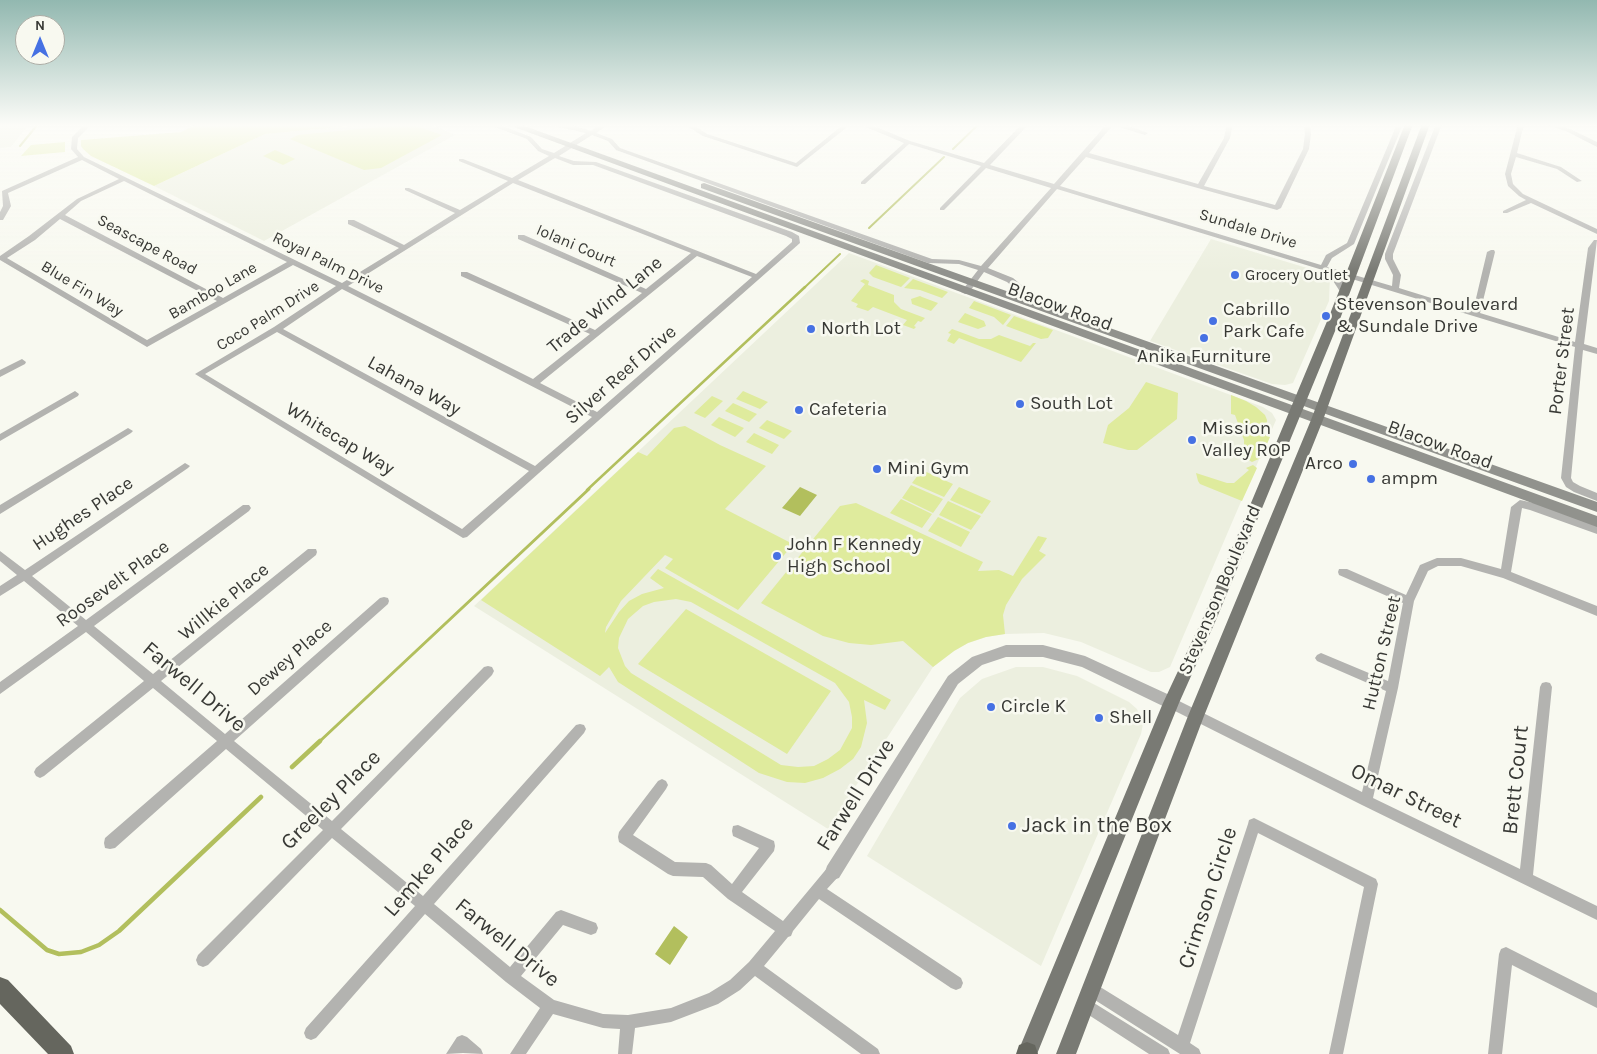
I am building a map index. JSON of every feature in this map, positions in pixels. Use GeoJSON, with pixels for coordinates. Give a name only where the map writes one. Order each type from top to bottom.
{"type":"FeatureCollection","features":[{"type":"Feature","properties":{"kind":"highway"},"geometry":{"type":"LineString","coordinates":[[0,988],[62,1054]]}},
{"type":"Feature","properties":{"kind":"main road","name":"Blacow Road"},"geometry":{"type":"LineString","coordinates":[[651,173],[1088,337],[1319,415],[1597,522]]}},
{"type":"Feature","properties":{"kind":"main road","name":"Blacow Road"},"geometry":{"type":"LineString","coordinates":[[658,173],[973,282],[1158,350],[1297,407]]}},
{"type":"Feature","properties":{"kind":"main road","name":"Stevenson Boulevard"},"geometry":{"type":"LineString","coordinates":[[1027,1054],[1171,703],[1210,620],[1334,319],[1391,173]]}},
{"type":"Feature","properties":{"kind":"main road","name":"Stevenson Boulevard"},"geometry":{"type":"LineString","coordinates":[[1066,1054],[1196,716],[1319,415],[1408,173]]}},
{"type":"Feature","properties":{"kind":"main road"},"geometry":{"type":"LineString","coordinates":[[1088,337],[1110,340],[1138,349],[1158,350]]}},
{"type":"Feature","properties":{"kind":"main road","name":"Blacow Road"},"geometry":{"type":"LineString","coordinates":[[1319,415],[1597,506]]}},
{"type":"Feature","properties":{"kind":"street"},"geometry":{"type":"LineString","coordinates":[[0,218],[7,206],[2,191],[45,173]]}},
{"type":"Feature","properties":{"kind":"street","name":"Royal Palm Drive"},"geometry":{"type":"LineString","coordinates":[[112,173],[534,382],[598,416]]}},
{"type":"Feature","properties":{"kind":"street"},"geometry":{"type":"LineString","coordinates":[[493,173],[758,276]]}},
{"type":"Feature","properties":{"kind":"street","name":"Coco Palm Drive"},"geometry":{"type":"LineString","coordinates":[[199,374],[277,329],[342,286],[525,173]]}},
{"type":"Feature","properties":{"kind":"street","name":"Silver Reef Drive"},"geometry":{"type":"LineString","coordinates":[[463,534],[796,243],[796,238],[621,173]]}},
{"type":"Feature","properties":{"kind":"street","name":"Blacow Road"},"geometry":{"type":"LineString","coordinates":[[686,173],[931,261],[959,262],[983,269],[1010,280],[1022,290]]}},
{"type":"Feature","properties":{"kind":"street"},"geometry":{"type":"LineString","coordinates":[[863,183],[874,173]]}},
{"type":"Feature","properties":{"kind":"street"},"geometry":{"type":"LineString","coordinates":[[942,210],[978,173]]}},
{"type":"Feature","properties":{"kind":"street","name":"Sundale Drive"},"geometry":{"type":"LineString","coordinates":[[1012,173],[1597,351]]}},
{"type":"Feature","properties":{"kind":"street"},"geometry":{"type":"LineString","coordinates":[[965,292],[1068,173]]}},
{"type":"Feature","properties":{"kind":"street"},"geometry":{"type":"LineString","coordinates":[[1151,173],[1277,208],[1294,173]]}},
{"type":"Feature","properties":{"kind":"street"},"geometry":{"type":"LineString","coordinates":[[1200,187],[1208,173]]}},
{"type":"Feature","properties":{"kind":"street"},"geometry":{"type":"LineString","coordinates":[[1344,290],[1327,269],[1329,257],[1350,244],[1380,173]]}},
{"type":"Feature","properties":{"kind":"street"},"geometry":{"type":"LineString","coordinates":[[1395,289],[1397,275],[1389,259],[1389,254],[1420,173]]}},
{"type":"Feature","properties":{"kind":"street"},"geometry":{"type":"LineString","coordinates":[[1510,173],[1508,180],[1514,190],[1597,232]]}},
{"type":"Feature","properties":{"kind":"street"},"geometry":{"type":"LineString","coordinates":[[1566,173],[1579,181]]}},
{"type":"Feature","properties":{"kind":"street"},"geometry":{"type":"LineString","coordinates":[[59,215],[79,200],[124,179]]}},
{"type":"Feature","properties":{"kind":"street"},"geometry":{"type":"LineString","coordinates":[[407,189],[461,213]]}},
{"type":"Feature","properties":{"kind":"street"},"geometry":{"type":"LineString","coordinates":[[1505,212],[1531,200]]}},
{"type":"Feature","properties":{"kind":"street","name":"Blue Fin Way"},"geometry":{"type":"LineString","coordinates":[[59,215],[32,238],[2,258],[147,344]]}},
{"type":"Feature","properties":{"kind":"street","name":"Seascape Road"},"geometry":{"type":"LineString","coordinates":[[59,215],[222,300]]}},
{"type":"Feature","properties":{"kind":"street"},"geometry":{"type":"LineString","coordinates":[[351,222],[405,248]]}},
{"type":"Feature","properties":{"kind":"street","name":"Iolani Court"},"geometry":{"type":"LineString","coordinates":[[521,237],[647,292]]}},
{"type":"Feature","properties":{"kind":"street","name":"Porter Street"},"geometry":{"type":"LineString","coordinates":[[1597,242],[1592,248],[1579,345],[1566,478],[1569,484],[1577,490],[1597,496]]}},
{"type":"Feature","properties":{"kind":"street"},"geometry":{"type":"LineString","coordinates":[[1476,314],[1491,252]]}},
{"type":"Feature","properties":{"kind":"street","name":"Trade Wind Lane"},"geometry":{"type":"LineString","coordinates":[[534,382],[696,253]]}},
{"type":"Feature","properties":{"kind":"street","name":"Bamboo Lane"},"geometry":{"type":"LineString","coordinates":[[147,344],[292,262]]}},
{"type":"Feature","properties":{"kind":"street"},"geometry":{"type":"LineString","coordinates":[[464,274],[595,333]]}},
{"type":"Feature","properties":{"kind":"street","name":"Lahana Way"},"geometry":{"type":"LineString","coordinates":[[277,329],[536,471]]}},
{"type":"Feature","properties":{"kind":"street"},"geometry":{"type":"LineString","coordinates":[[0,374],[22,362]]}},
{"type":"Feature","properties":{"kind":"street","name":"Whitecap Way"},"geometry":{"type":"LineString","coordinates":[[199,374],[463,534]]}},
{"type":"Feature","properties":{"kind":"street"},"geometry":{"type":"LineString","coordinates":[[0,438],[75,394]]}},
{"type":"Feature","properties":{"kind":"street"},"geometry":{"type":"LineString","coordinates":[[0,510],[128,431]]}},
{"type":"Feature","properties":{"kind":"street","name":"Hughes Place"},"geometry":{"type":"LineString","coordinates":[[0,592],[186,466]]}},
{"type":"Feature","properties":{"kind":"street"},"geometry":{"type":"LineString","coordinates":[[1505,574],[1516,507],[1520,504],[1531,506],[1597,530]]}},
{"type":"Feature","properties":{"kind":"street","name":"Roosevelt Place"},"geometry":{"type":"LineString","coordinates":[[0,689],[246,508]]}},
{"type":"Feature","properties":{"kind":"street","name":"Willkie Place"},"geometry":{"type":"LineString","coordinates":[[40,772],[312,552]]}},
{"type":"Feature","properties":{"kind":"street","name":"Farwell Drive"},"geometry":{"type":"LineString","coordinates":[[0,555],[512,977],[550,1006],[603,1021],[628,1022],[671,1015],[713,999],[735,985],[754,968],[833,872],[953,680],[977,661],[1006,651],[1043,651],[1085,662],[1196,716]]}},
{"type":"Feature","properties":{"kind":"street","name":"Hutton Street"},"geometry":{"type":"LineString","coordinates":[[1366,801],[1392,688],[1409,601],[1424,568],[1438,562],[1461,562],[1505,574],[1597,610]]}},
{"type":"Feature","properties":{"kind":"street"},"geometry":{"type":"LineString","coordinates":[[1343,572],[1409,601]]}},
{"type":"Feature","properties":{"kind":"street","name":"Dewey Place"},"geometry":{"type":"LineString","coordinates":[[110,843],[384,601]]}},
{"type":"Feature","properties":{"kind":"street"},"geometry":{"type":"LineString","coordinates":[[1321,658],[1392,688]]}},
{"type":"Feature","properties":{"kind":"street","name":"Greeley Place"},"geometry":{"type":"LineString","coordinates":[[203,960],[488,671]]}},
{"type":"Feature","properties":{"kind":"street","name":"Brett Court"},"geometry":{"type":"LineString","coordinates":[[1526,877],[1546,687]]}},
{"type":"Feature","properties":{"kind":"street","name":"Omar Street"},"geometry":{"type":"LineString","coordinates":[[1196,716],[1597,913]]}},
{"type":"Feature","properties":{"kind":"street","name":"Lemke Place"},"geometry":{"type":"LineString","coordinates":[[311,1034],[580,729]]}},
{"type":"Feature","properties":{"kind":"street"},"geometry":{"type":"LineString","coordinates":[[662,786],[624,837],[673,869],[706,870],[733,894],[786,931]]}},
{"type":"Feature","properties":{"kind":"street","name":"Crimson Circle"},"geometry":{"type":"LineString","coordinates":[[1188,1050],[1254,824],[1371,884],[1336,1054]]}},
{"type":"Feature","properties":{"kind":"street"},"geometry":{"type":"LineString","coordinates":[[733,894],[769,846],[738,831]]}},
{"type":"Feature","properties":{"kind":"street"},"geometry":{"type":"LineString","coordinates":[[817,890],[956,983]]}},
{"type":"Feature","properties":{"kind":"street"},"geometry":{"type":"LineString","coordinates":[[512,977],[561,917],[591,928]]}},
{"type":"Feature","properties":{"kind":"street"},"geometry":{"type":"LineString","coordinates":[[1495,1054],[1506,954],[1597,1001]]}},
{"type":"Feature","properties":{"kind":"street"},"geometry":{"type":"LineString","coordinates":[[754,968],[874,1054]]}},
{"type":"Feature","properties":{"kind":"street"},"geometry":{"type":"LineString","coordinates":[[1089,997],[1188,1050]]}},
{"type":"Feature","properties":{"kind":"street"},"geometry":{"type":"LineString","coordinates":[[1089,997],[1163,1054]]}},
{"type":"Feature","properties":{"kind":"street"},"geometry":{"type":"LineString","coordinates":[[517,1054],[550,1006]]}},
{"type":"Feature","properties":{"kind":"street"},"geometry":{"type":"LineString","coordinates":[[625,1054],[628,1022]]}},
{"type":"Feature","properties":{"kind":"street"},"geometry":{"type":"LineString","coordinates":[[453,1054],[462,1042],[476,1054]]}},
{"type":"Feature","properties":{"kind":"shaded area"},"geometry":{"type":"Polygon","coordinates":[[[127,173],[181,173],[154,186],[127,173]]]}},
{"type":"Feature","properties":{"kind":"shaded area"},"geometry":{"type":"Polygon","coordinates":[[[181,173],[386,173],[264,241],[154,186],[181,173]]]}},
{"type":"Feature","properties":{"kind":"shaded area"},"geometry":{"type":"Polygon","coordinates":[[[1211,239],[1330,276],[1329,301],[1293,383],[1285,385],[1272,384],[1150,341],[1211,239]]]}},
{"type":"Feature","properties":{"kind":"shaded area","name":"John F Kennedy High School"},"geometry":{"type":"Polygon","coordinates":[[[849,253],[1263,407],[1272,413],[1276,420],[1170,667],[1159,672],[1151,672],[1081,642],[1044,633],[1005,634],[986,637],[968,643],[933,667],[828,829],[474,606],[849,253]]]}},
{"type":"Feature","properties":{"kind":"shaded area"},"geometry":{"type":"Polygon","coordinates":[[[876,265],[910,278],[901,287],[873,277],[869,273],[876,265]]]}},
{"type":"Feature","properties":{"kind":"shaded area"},"geometry":{"type":"Polygon","coordinates":[[[864,279],[869,281],[868,285],[894,295],[894,302],[901,309],[925,318],[921,322],[918,321],[914,329],[903,325],[907,320],[873,307],[868,311],[856,307],[858,304],[851,301],[865,284],[860,281],[864,279]]]}},
{"type":"Feature","properties":{"kind":"shaded area"},"geometry":{"type":"Polygon","coordinates":[[[913,279],[948,292],[942,298],[920,290],[904,288],[913,279]]]}},
{"type":"Feature","properties":{"kind":"shaded area"},"geometry":{"type":"Polygon","coordinates":[[[920,296],[938,303],[931,311],[912,304],[911,299],[920,296]]]}},
{"type":"Feature","properties":{"kind":"shaded area"},"geometry":{"type":"Polygon","coordinates":[[[974,301],[1011,315],[1003,325],[994,317],[969,308],[974,301]]]}},
{"type":"Feature","properties":{"kind":"shaded area"},"geometry":{"type":"Polygon","coordinates":[[[965,313],[984,321],[986,326],[978,329],[958,322],[965,313]]]}},
{"type":"Feature","properties":{"kind":"shaded area"},"geometry":{"type":"Polygon","coordinates":[[[1014,316],[1053,330],[1048,338],[1041,339],[1006,326],[1014,316]]]}},
{"type":"Feature","properties":{"kind":"shaded area"},"geometry":{"type":"Polygon","coordinates":[[[952,329],[979,339],[991,339],[999,335],[1030,346],[1036,343],[1021,362],[959,338],[954,344],[947,341],[951,334],[948,333],[952,329]]]}},
{"type":"Feature","properties":{"kind":"shaded area"},"geometry":{"type":"Polygon","coordinates":[[[1146,382],[1178,393],[1177,419],[1137,450],[1128,450],[1103,443],[1108,425],[1129,408],[1146,382]]]}},
{"type":"Feature","properties":{"kind":"shaded area"},"geometry":{"type":"Polygon","coordinates":[[[743,391],[768,402],[760,409],[736,399],[743,391]]]}},
{"type":"Feature","properties":{"kind":"shaded area"},"geometry":{"type":"Polygon","coordinates":[[[1231,395],[1256,407],[1265,415],[1267,420],[1266,435],[1270,437],[1261,458],[1252,462],[1237,453],[1244,445],[1244,440],[1235,415],[1231,414],[1231,395]]]}},
{"type":"Feature","properties":{"kind":"shaded area"},"geometry":{"type":"Polygon","coordinates":[[[712,396],[723,401],[705,418],[694,413],[712,396]]]}},
{"type":"Feature","properties":{"kind":"shaded area"},"geometry":{"type":"Polygon","coordinates":[[[733,403],[757,414],[749,422],[725,411],[733,403]]]}},
{"type":"Feature","properties":{"kind":"shaded area"},"geometry":{"type":"Polygon","coordinates":[[[719,417],[744,428],[735,437],[711,425],[719,417]]]}},
{"type":"Feature","properties":{"kind":"shaded area"},"geometry":{"type":"Polygon","coordinates":[[[767,420],[792,431],[784,439],[759,428],[767,420]]]}},
{"type":"Feature","properties":{"kind":"shaded area"},"geometry":{"type":"Polygon","coordinates":[[[685,426],[720,445],[766,466],[725,509],[789,542],[790,548],[738,610],[665,568],[673,559],[665,555],[621,601],[606,627],[605,633],[629,601],[642,594],[664,588],[650,578],[658,569],[891,700],[885,710],[864,700],[867,723],[861,747],[853,759],[823,778],[805,783],[787,782],[759,773],[618,682],[609,667],[600,676],[481,600],[638,452],[647,456],[674,428],[685,426]],[[676,599],[654,602],[643,606],[628,619],[619,638],[618,648],[625,666],[631,673],[781,765],[814,766],[840,750],[852,728],[852,717],[849,702],[835,683],[691,602],[676,599]]]}},
{"type":"Feature","properties":{"kind":"shaded area"},"geometry":{"type":"Polygon","coordinates":[[[754,433],[779,445],[772,454],[746,442],[754,433]]]}},
{"type":"Feature","properties":{"kind":"shaded area"},"geometry":{"type":"Polygon","coordinates":[[[1253,465],[1257,468],[1242,501],[1200,484],[1196,473],[1227,483],[1234,483],[1249,470],[1246,468],[1253,465]]]}},
{"type":"Feature","properties":{"kind":"shaded area"},"geometry":{"type":"Polygon","coordinates":[[[922,470],[953,484],[944,497],[912,483],[922,470]]]}},
{"type":"Feature","properties":{"kind":"shaded area"},"geometry":{"type":"Polygon","coordinates":[[[911,485],[943,499],[933,513],[902,498],[911,485]]]}},
{"type":"Feature","properties":{"kind":"shaded area"},"geometry":{"type":"Polygon","coordinates":[[[800,487],[817,495],[800,516],[782,508],[800,487]]]}},
{"type":"Feature","properties":{"kind":"shaded area"},"geometry":{"type":"Polygon","coordinates":[[[959,487],[991,501],[982,514],[950,500],[959,487]]]}},
{"type":"Feature","properties":{"kind":"shaded area"},"geometry":{"type":"Polygon","coordinates":[[[901,499],[932,514],[922,528],[890,513],[901,499]]]}},
{"type":"Feature","properties":{"kind":"shaded area"},"geometry":{"type":"Polygon","coordinates":[[[948,501],[981,516],[971,530],[939,515],[948,501]]]}},
{"type":"Feature","properties":{"kind":"shaded area"},"geometry":{"type":"Polygon","coordinates":[[[856,503],[983,562],[978,571],[999,570],[1013,576],[1038,536],[1047,538],[1039,551],[1046,555],[1022,579],[1006,605],[1003,615],[1005,634],[986,637],[968,643],[933,667],[903,641],[871,645],[849,643],[823,636],[761,603],[840,506],[856,503]]]}},
{"type":"Feature","properties":{"kind":"shaded area"},"geometry":{"type":"Polygon","coordinates":[[[938,517],[970,532],[961,547],[928,531],[938,517]]]}},
{"type":"Feature","properties":{"kind":"shaded area"},"geometry":{"type":"Polygon","coordinates":[[[686,609],[831,691],[787,754],[638,664],[686,609]]]}},
{"type":"Feature","properties":{"kind":"shaded area"},"geometry":{"type":"Polygon","coordinates":[[[1016,667],[1043,667],[1077,676],[1129,702],[1137,709],[1143,724],[1141,734],[1041,966],[867,856],[960,698],[982,679],[1016,667]]]}},
{"type":"Feature","properties":{"kind":"shaded area"},"geometry":{"type":"Polygon","coordinates":[[[674,926],[688,937],[670,965],[655,954],[674,926]]]}},
{"type":"Feature","properties":{"kind":"waterway"},"geometry":{"type":"LineString","coordinates":[[869,228],[927,173]]}},
{"type":"Feature","properties":{"kind":"waterway"},"geometry":{"type":"LineString","coordinates":[[804,288],[840,254]]}},
{"type":"Feature","properties":{"kind":"waterway"},"geometry":{"type":"LineString","coordinates":[[587,490],[805,287]]}},
{"type":"Feature","properties":{"kind":"waterway"},"geometry":{"type":"LineString","coordinates":[[319,742],[589,489]]}},
{"type":"Feature","properties":{"kind":"waterway"},"geometry":{"type":"LineString","coordinates":[[292,767],[320,741]]}},
{"type":"Feature","properties":{"kind":"waterway"},"geometry":{"type":"LineString","coordinates":[[0,910],[47,950],[59,954],[81,952],[99,945],[119,931],[261,797]]}},
{"type":"Feature","properties":{"kind":"place","name":"Grocery Outlet"},"geometry":{"type":"Point","coordinates":[1235,275]}},
{"type":"Feature","properties":{"kind":"place","name":"Stevenson Boulevard & Sundale Drive"},"geometry":{"type":"Point","coordinates":[1326,316]}},
{"type":"Feature","properties":{"kind":"place","name":"Cabrillo Park Cafe"},"geometry":{"type":"Point","coordinates":[1213,321]}},
{"type":"Feature","properties":{"kind":"place","name":"North Lot"},"geometry":{"type":"Point","coordinates":[811,329]}},
{"type":"Feature","properties":{"kind":"place","name":"Anika Furniture"},"geometry":{"type":"Point","coordinates":[1204,338]}},
{"type":"Feature","properties":{"kind":"place","name":"South Lot"},"geometry":{"type":"Point","coordinates":[1020,404]}},
{"type":"Feature","properties":{"kind":"place","name":"Cafeteria"},"geometry":{"type":"Point","coordinates":[799,410]}},
{"type":"Feature","properties":{"kind":"place","name":"Mission Valley ROP"},"geometry":{"type":"Point","coordinates":[1192,440]}},
{"type":"Feature","properties":{"kind":"place","name":"Arco"},"geometry":{"type":"Point","coordinates":[1353,464]}},
{"type":"Feature","properties":{"kind":"place","name":"Mini Gym"},"geometry":{"type":"Point","coordinates":[877,469]}},
{"type":"Feature","properties":{"kind":"place","name":"ampm"},"geometry":{"type":"Point","coordinates":[1371,479]}},
{"type":"Feature","properties":{"kind":"place","name":"John F Kennedy High School"},"geometry":{"type":"Point","coordinates":[777,556]}},
{"type":"Feature","properties":{"kind":"place","name":"Circle K"},"geometry":{"type":"Point","coordinates":[991,707]}},
{"type":"Feature","properties":{"kind":"place","name":"Shell"},"geometry":{"type":"Point","coordinates":[1099,718]}},
{"type":"Feature","properties":{"kind":"place","name":"Jack in the Box"},"geometry":{"type":"Point","coordinates":[1012,826]}}]}
